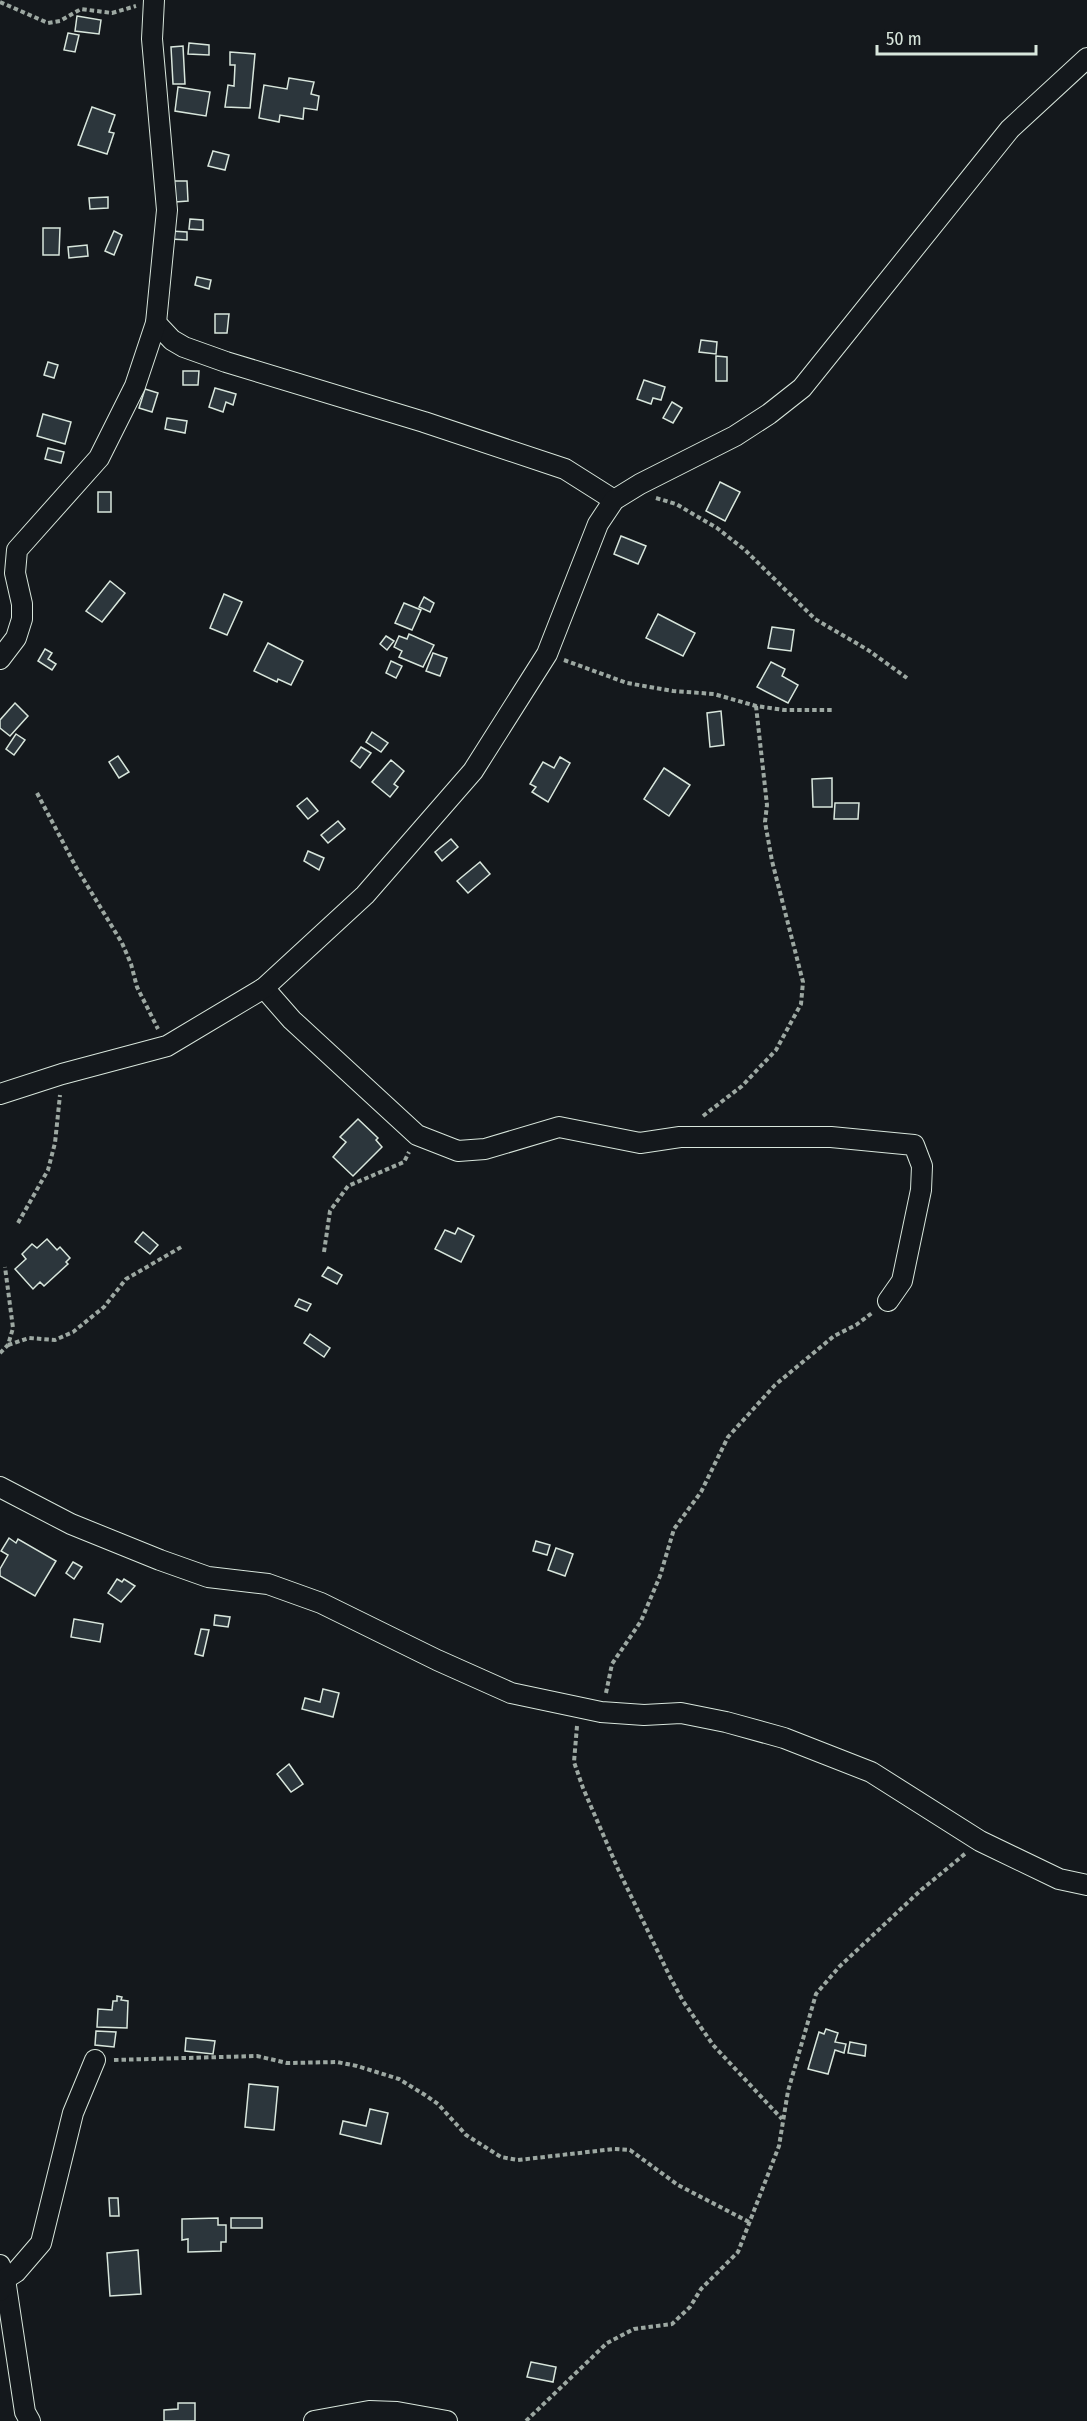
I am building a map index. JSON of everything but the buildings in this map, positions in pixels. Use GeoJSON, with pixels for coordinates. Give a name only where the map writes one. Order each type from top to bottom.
{"type":"FeatureCollection","features":[{"type":"Feature","properties":{"kind":"street"},"geometry":{"type":"LineString","coordinates":[[0,659],[16,638],[22,619],[22,604],[15,573],[17,550],[99,458],[135,386],[156,323],[167,210],[147,3]]}},
{"type":"Feature","properties":{"kind":"street"},"geometry":{"type":"LineString","coordinates":[[0,1094],[62,1074],[167,1046],[264,988],[364,895],[473,771],[547,654],[598,524],[622,495],[735,436],[769,414],[801,388],[1010,129],[1087,58]]}},
{"type":"Feature","properties":{"kind":"street"},"geometry":{"type":"LineString","coordinates":[[156,323],[172,340],[184,347],[424,422],[565,470],[622,495]]}},
{"type":"Feature","properties":{"kind":"street"},"geometry":{"type":"LineString","coordinates":[[264,988],[292,1020],[417,1135],[458,1151],[485,1149],[559,1127],[640,1143],[680,1137],[831,1137],[914,1145],[922,1166],[921,1190],[902,1281],[888,1301]]}},
{"type":"Feature","properties":{"kind":"street"},"geometry":{"type":"LineString","coordinates":[[0,1487],[71,1524],[160,1560],[208,1577],[268,1584],[311,1599],[437,1660],[512,1693],[601,1712],[645,1715],[681,1713],[726,1722],[784,1738],[871,1772],[980,1841],[1059,1879],[1087,1886]]}},
{"type":"Feature","properties":{"kind":"street"},"geometry":{"type":"LineString","coordinates":[[30,2421],[25,2412],[20,2367],[2,2278],[16,2272],[41,2243],[73,2113],[95,2060]]}},
{"type":"Feature","properties":{"kind":"street"},"geometry":{"type":"LineString","coordinates":[[314,2421],[369,2411],[447,2421]]}},
{"type":"Feature","properties":{"kind":"path"},"geometry":{"type":"LineString","coordinates":[[0,2],[48,23],[60,21],[81,9],[112,13],[147,3]]}},
{"type":"Feature","properties":{"kind":"path"},"geometry":{"type":"LineString","coordinates":[[622,495],[676,504],[717,528],[745,550],[815,619],[868,650],[907,678]]}},
{"type":"Feature","properties":{"kind":"path"},"geometry":{"type":"LineString","coordinates":[[547,654],[627,683],[673,691],[714,694],[756,706],[784,710],[833,710]]}},
{"type":"Feature","properties":{"kind":"path"},"geometry":{"type":"LineString","coordinates":[[680,1137],[742,1086],[776,1050],[795,1020],[801,1004],[803,982],[765,822],[767,805],[756,706]]}},
{"type":"Feature","properties":{"kind":"path"},"geometry":{"type":"LineString","coordinates":[[37,793],[76,867],[122,943],[137,987],[167,1046]]}},
{"type":"Feature","properties":{"kind":"path"},"geometry":{"type":"LineString","coordinates":[[18,1223],[48,1170],[55,1143],[62,1074]]}},
{"type":"Feature","properties":{"kind":"path"},"geometry":{"type":"LineString","coordinates":[[324,1252],[330,1212],[348,1186],[405,1162],[417,1135]]}},
{"type":"Feature","properties":{"kind":"path"},"geometry":{"type":"LineString","coordinates":[[0,1353],[8,1345],[29,1338],[55,1340],[73,1332],[104,1307],[126,1279],[183,1246]]}},
{"type":"Feature","properties":{"kind":"path"},"geometry":{"type":"LineString","coordinates":[[5,1267],[13,1328],[8,1345]]}},
{"type":"Feature","properties":{"kind":"path"},"geometry":{"type":"LineString","coordinates":[[601,1712],[612,1664],[641,1621],[660,1576],[674,1529],[701,1492],[728,1437],[774,1386],[834,1336],[856,1325],[888,1301]]}},
{"type":"Feature","properties":{"kind":"path"},"geometry":{"type":"LineString","coordinates":[[579,1708],[574,1748],[577,1771],[618,1869],[670,1977],[712,2045],[783,2120]]}},
{"type":"Feature","properties":{"kind":"path"},"geometry":{"type":"LineString","coordinates":[[526,2421],[607,2343],[634,2329],[672,2324],[690,2307],[701,2289],[738,2252],[779,2146],[788,2091],[816,1994],[839,1967],[921,1890],[980,1841]]}},
{"type":"Feature","properties":{"kind":"path"},"geometry":{"type":"LineString","coordinates":[[95,2060],[257,2056],[287,2063],[337,2062],[357,2066],[399,2079],[425,2095],[438,2104],[466,2135],[501,2157],[518,2160],[614,2149],[630,2150],[678,2185],[751,2223]]}}]}
